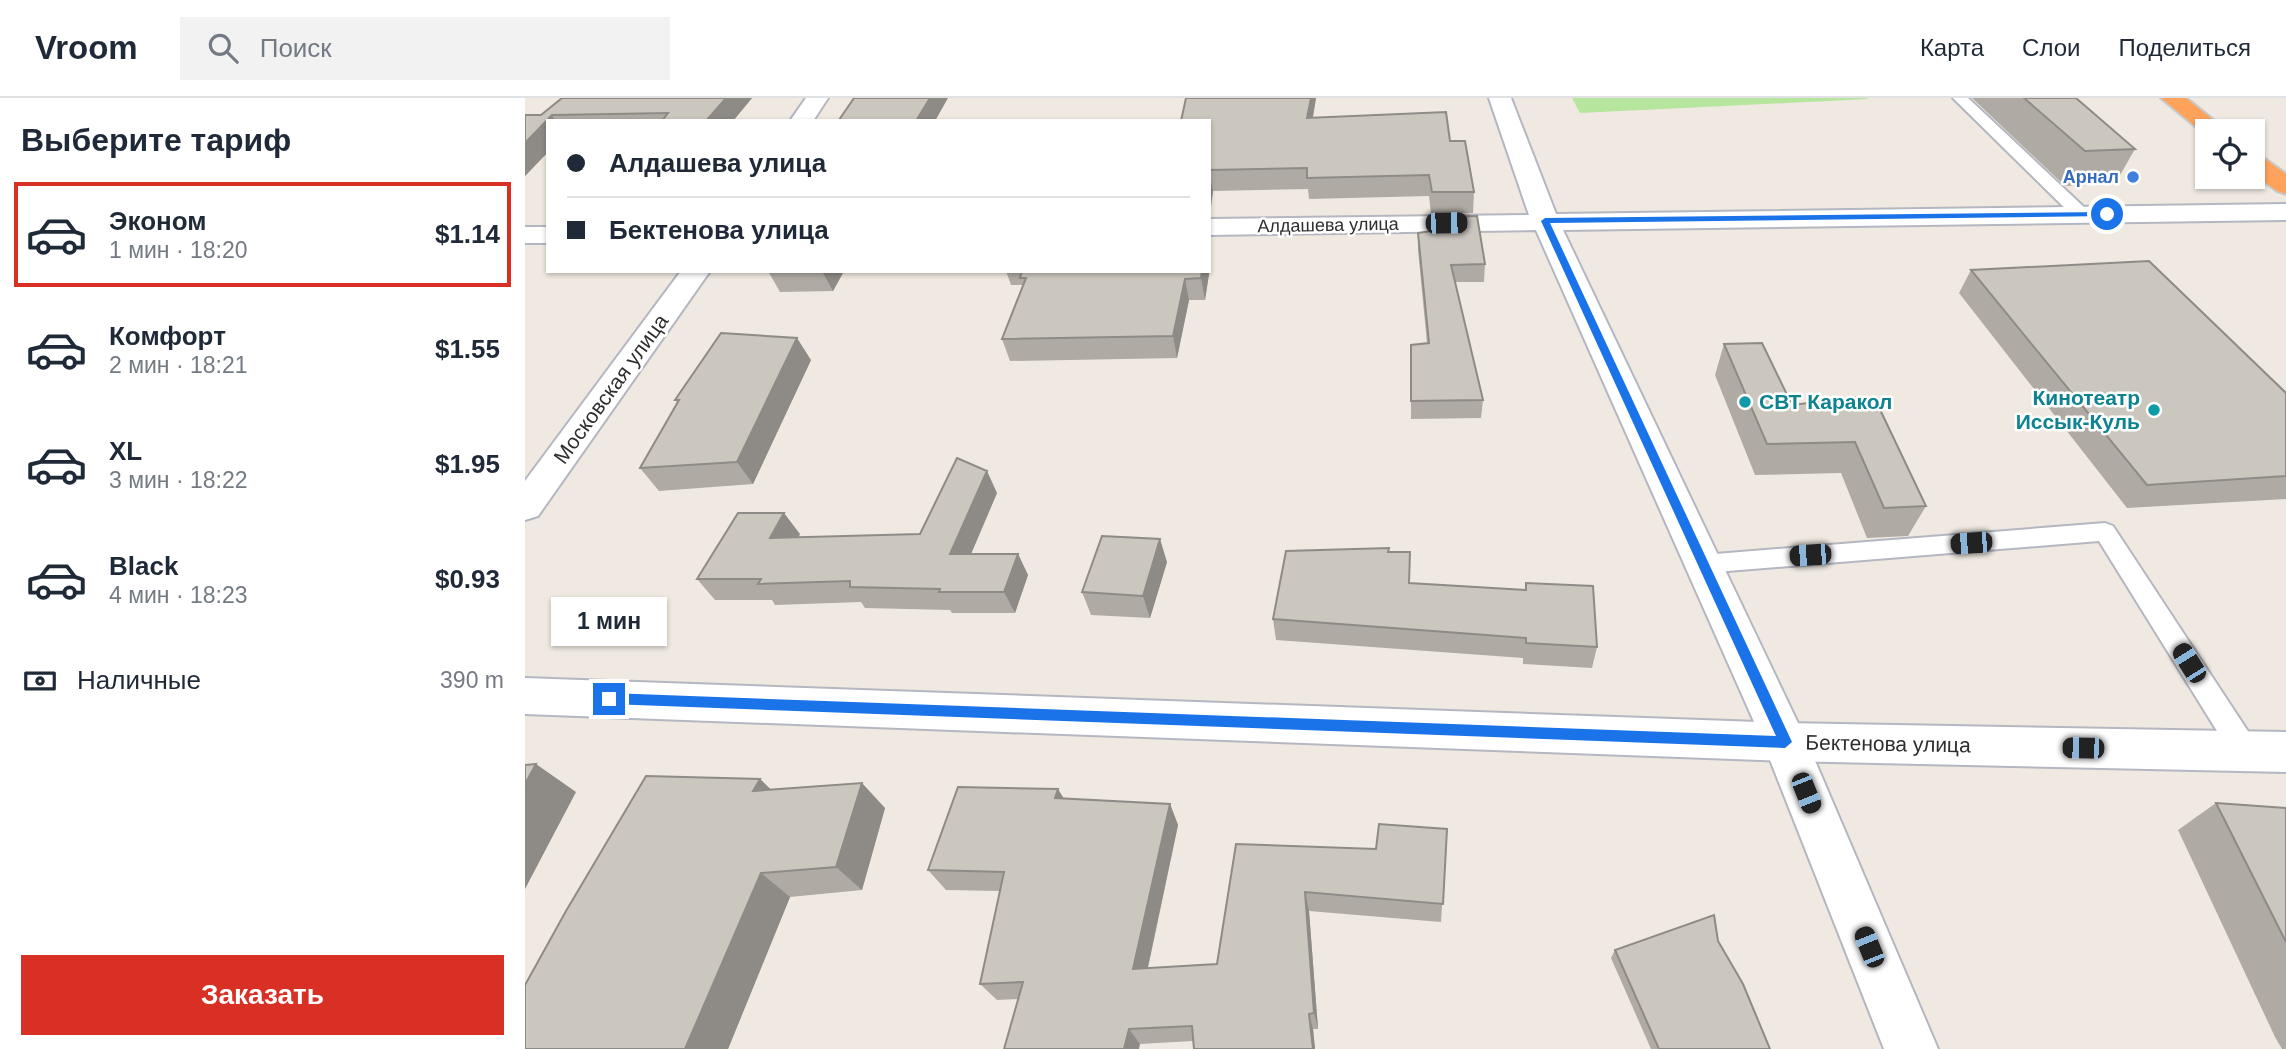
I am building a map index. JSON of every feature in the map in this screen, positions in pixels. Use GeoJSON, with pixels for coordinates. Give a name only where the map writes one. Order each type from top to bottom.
{"type":"FeatureCollection","features":[{"type":"Feature","properties":{"kind":"highway"},"geometry":{"type":"LineString","coordinates":[[2172,98],[2199,119]]}},
{"type":"Feature","properties":{"kind":"highway"},"geometry":{"type":"LineString","coordinates":[[2265,171],[2286,186]]}},
{"type":"Feature","properties":{"kind":"street"},"geometry":{"type":"LineString","coordinates":[[802,119],[817,98]]}},
{"type":"Feature","properties":{"kind":"street"},"geometry":{"type":"LineString","coordinates":[[1500,98],[1545,221],[1785,742],[1911,1049]]}},
{"type":"Feature","properties":{"kind":"street","name":"Алдашева улица"},"geometry":{"type":"LineString","coordinates":[[1211,227],[2286,212]]}},
{"type":"Feature","properties":{"kind":"street"},"geometry":{"type":"LineString","coordinates":[[525,235],[546,235]]}},
{"type":"Feature","properties":{"kind":"street","name":"Московская улица"},"geometry":{"type":"LineString","coordinates":[[525,507],[696,273]]}},
{"type":"Feature","properties":{"kind":"street","name":"Бектенова улица"},"geometry":{"type":"LineString","coordinates":[[525,696],[1785,742],[2265,752]]}},
{"type":"Feature","properties":{"kind":"lane"},"geometry":{"type":"LineString","coordinates":[[1960,98],[2081,215]]}},
{"type":"Feature","properties":{"kind":"lane"},"geometry":{"type":"LineString","coordinates":[[1703,564],[2105,532],[2265,752]]}},
{"type":"Feature","properties":{"kind":"green space"},"geometry":{"type":"Polygon","coordinates":[[[1572,98],[1867,98],[1868,99],[1580,113],[1572,98]]]}},
{"type":"Feature","properties":{"kind":"building"},"geometry":{"type":"Polygon","coordinates":[[[562,98],[726,98],[708,119],[664,119],[668,113],[552,115],[525,143],[525,115],[541,115],[562,98]]]}},
{"type":"Feature","properties":{"kind":"building"},"geometry":{"type":"Polygon","coordinates":[[[854,98],[930,98],[917,119],[840,119],[854,98]]]}},
{"type":"Feature","properties":{"kind":"building"},"geometry":{"type":"Polygon","coordinates":[[[1186,98],[1311,98],[1307,118],[1446,112],[1450,141],[1465,141],[1474,192],[1432,192],[1429,175],[1307,178],[1307,168],[1211,170],[1211,119],[1181,119],[1186,98]]]}},
{"type":"Feature","properties":{"kind":"building"},"geometry":{"type":"Polygon","coordinates":[[[2024,98],[2076,98],[2135,149],[2085,151],[2024,98]]]}},
{"type":"Feature","properties":{"kind":"building"},"geometry":{"type":"Polygon","coordinates":[[[1477,216],[1485,264],[1451,265],[1483,400],[1411,401],[1411,345],[1429,343],[1418,233],[1437,230],[1435,217],[1477,216]]]}},
{"type":"Feature","properties":{"kind":"building","name":"Кинотеатр Иссык-Куль"},"geometry":{"type":"Polygon","coordinates":[[[2149,261],[2286,393],[2286,476],[2147,485],[1971,270],[2149,261]]]}},
{"type":"Feature","properties":{"kind":"building"},"geometry":{"type":"Polygon","coordinates":[[[1021,273],[1202,273],[1201,278],[1185,279],[1173,336],[1002,339],[1026,278],[1020,278],[1021,273]]]}},
{"type":"Feature","properties":{"kind":"building"},"geometry":{"type":"Polygon","coordinates":[[[721,333],[797,338],[737,462],[640,468],[679,400],[675,400],[721,333]]]}},
{"type":"Feature","properties":{"kind":"building"},"geometry":{"type":"Polygon","coordinates":[[[1762,343],[1792,405],[1860,397],[1875,399],[1926,506],[1884,508],[1855,442],[1767,444],[1724,344],[1762,343]]]}},
{"type":"Feature","properties":{"kind":"building"},"geometry":{"type":"Polygon","coordinates":[[[957,458],[987,471],[950,554],[1018,554],[1004,592],[939,592],[940,589],[850,587],[850,581],[758,584],[761,579],[697,579],[738,513],[784,513],[770,538],[920,534],[957,458]]]}},
{"type":"Feature","properties":{"kind":"building"},"geometry":{"type":"Polygon","coordinates":[[[1102,536],[1160,539],[1143,596],[1082,592],[1102,536]]]}},
{"type":"Feature","properties":{"kind":"building"},"geometry":{"type":"Polygon","coordinates":[[[1389,548],[1388,552],[1410,552],[1409,583],[1526,590],[1526,583],[1593,586],[1597,647],[1526,643],[1526,638],[1273,619],[1286,551],[1389,548]]]}},
{"type":"Feature","properties":{"kind":"building"},"geometry":{"type":"Polygon","coordinates":[[[536,764],[525,784],[525,765],[536,764]]]}},
{"type":"Feature","properties":{"kind":"building"},"geometry":{"type":"Polygon","coordinates":[[[646,776],[760,779],[753,791],[862,783],[836,867],[761,873],[685,1049],[525,1049],[525,985],[646,776]]]}},
{"type":"Feature","properties":{"kind":"building"},"geometry":{"type":"Polygon","coordinates":[[[958,787],[1058,789],[1055,798],[1170,804],[1133,969],[1217,964],[1236,844],[1376,849],[1379,824],[1447,829],[1443,904],[1305,892],[1314,1013],[1309,1014],[1313,1049],[1194,1049],[1192,1026],[1129,1029],[1124,1049],[1004,1049],[1023,982],[980,984],[1004,872],[928,870],[958,787]]]}},
{"type":"Feature","properties":{"kind":"building"},"geometry":{"type":"Polygon","coordinates":[[[2216,803],[2286,808],[2286,942],[2216,803]]]}},
{"type":"Feature","properties":{"kind":"building"},"geometry":{"type":"Polygon","coordinates":[[[1714,915],[1718,941],[1743,984],[1770,1049],[1659,1049],[1615,950],[1714,915]]]}},
{"type":"Feature","properties":{"kind":"place","name":"Арнал"},"geometry":{"type":"Point","coordinates":[2133,177]}},
{"type":"Feature","properties":{"kind":"place","name":"СВТ Каракол"},"geometry":{"type":"Point","coordinates":[1745,402]}},
{"type":"Feature","properties":{"kind":"place","name":"Кинотеатр Иссык-Куль"},"geometry":{"type":"Point","coordinates":[2154,410]}},
{"type":"Feature","properties":{"kind":"route"},"geometry":{"type":"LineString","coordinates":[[609,699],[1785,742],[1545,221],[2107,214]]}}]}
